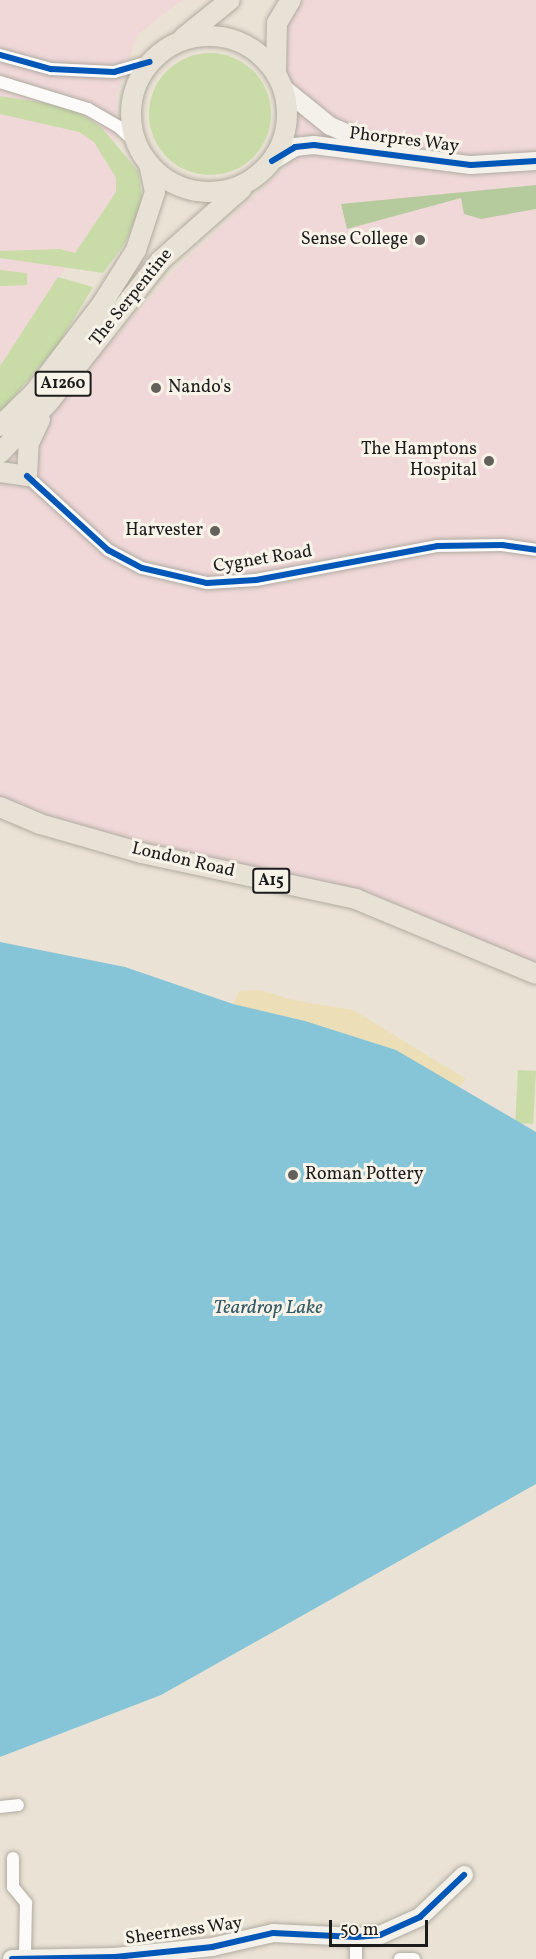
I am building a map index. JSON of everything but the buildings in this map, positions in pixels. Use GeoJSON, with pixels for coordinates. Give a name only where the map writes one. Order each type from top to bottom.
{"type":"FeatureCollection","features":[{"type":"Feature","properties":{"kind":"main road"},"geometry":{"type":"LineString","coordinates":[[230,0],[150,62],[138,80],[132,100],[131,122],[136,143],[149,164],[166,179],[197,191],[230,190],[251,181],[272,161],[286,126],[280,80],[277,23],[291,0]]}},
{"type":"Feature","properties":{"kind":"main road"},"geometry":{"type":"LineString","coordinates":[[179,41],[200,36],[233,40],[262,56],[280,80]]}},
{"type":"Feature","properties":{"kind":"main road","name":"The Serpentine"},"geometry":{"type":"LineString","coordinates":[[0,426],[34,393],[102,304],[136,250],[156,192],[149,164]]}},
{"type":"Feature","properties":{"kind":"main road","name":"The Serpentine"},"geometry":{"type":"LineString","coordinates":[[0,453],[48,404],[161,260],[251,181]]}},
{"type":"Feature","properties":{"kind":"main road"},"geometry":{"type":"LineString","coordinates":[[0,472],[27,476],[29,443],[48,404]]}},
{"type":"Feature","properties":{"kind":"main road","name":"London Road"},"geometry":{"type":"LineString","coordinates":[[0,807],[40,824],[142,853],[356,899],[536,974]]}},
{"type":"Feature","properties":{"kind":"street"},"geometry":{"type":"LineString","coordinates":[[0,56],[51,69],[114,72],[150,62]]}},
{"type":"Feature","properties":{"kind":"street","name":"Phorpres Way"},"geometry":{"type":"LineString","coordinates":[[280,80],[330,126],[363,142],[419,158]]}},
{"type":"Feature","properties":{"kind":"street"},"geometry":{"type":"LineString","coordinates":[[0,82],[88,109],[119,127],[136,143]]}},
{"type":"Feature","properties":{"kind":"street","name":"Phorpres Way"},"geometry":{"type":"LineString","coordinates":[[272,161],[295,147],[314,145],[471,165],[536,161]]}},
{"type":"Feature","properties":{"kind":"street","name":"Cygnet Road"},"geometry":{"type":"LineString","coordinates":[[27,476],[108,550],[142,568],[207,583],[256,580],[438,546],[502,545],[536,550]]}},
{"type":"Feature","properties":{"kind":"street"},"geometry":{"type":"LineString","coordinates":[[0,1808],[18,1805]]}},
{"type":"Feature","properties":{"kind":"street"},"geometry":{"type":"LineString","coordinates":[[13,1858],[13,1887],[26,1903],[19,1958]]}},
{"type":"Feature","properties":{"kind":"street","name":"Sheerness Way"},"geometry":{"type":"LineString","coordinates":[[19,1958],[213,1953],[273,1933],[356,1938],[380,1935],[420,1917],[464,1875]]}},
{"type":"Feature","properties":{"kind":"street"},"geometry":{"type":"LineString","coordinates":[[356,1938],[356,1959]]}},
{"type":"Feature","properties":{"kind":"street"},"geometry":{"type":"LineString","coordinates":[[400,1959],[414,1959]]}},
{"type":"Feature","properties":{"kind":"shaded area"},"geometry":{"type":"Polygon","coordinates":[[[0,0],[183,0],[138,34],[116,96],[116,192],[0,366],[0,0]]]}},
{"type":"Feature","properties":{"kind":"shaded area"},"geometry":{"type":"Polygon","coordinates":[[[302,0],[536,0],[536,964],[392,902],[86,829],[0,797],[0,459],[61,399],[174,271],[295,158],[296,117],[284,65],[287,20],[302,0]]]}},
{"type":"Feature","properties":{"kind":"green space"},"geometry":{"type":"Polygon","coordinates":[[[210,53],[233,58],[244,63],[253,71],[261,80],[266,91],[271,114],[266,137],[261,148],[253,157],[244,165],[233,170],[210,175],[187,170],[176,165],[167,157],[159,148],[154,137],[149,114],[154,91],[159,80],[167,71],[176,63],[187,58],[210,53]]]}},
{"type":"Feature","properties":{"kind":"green space"},"geometry":{"type":"Polygon","coordinates":[[[0,96],[72,107],[102,128],[138,171],[142,197],[136,217],[125,243],[103,273],[0,258],[0,251],[60,249],[75,253],[116,192],[116,178],[94,142],[79,132],[0,114],[0,96]]]}},
{"type":"Feature","properties":{"kind":"green space"},"geometry":{"type":"Polygon","coordinates":[[[536,185],[536,209],[481,219],[464,214],[461,198],[347,229],[341,204],[536,185]]]}},
{"type":"Feature","properties":{"kind":"green space"},"geometry":{"type":"Polygon","coordinates":[[[0,270],[27,273],[27,285],[0,286],[0,270]]]}},
{"type":"Feature","properties":{"kind":"green space"},"geometry":{"type":"Polygon","coordinates":[[[58,277],[93,287],[58,345],[0,413],[0,366],[58,277]]]}},
{"type":"Feature","properties":{"kind":"green space"},"geometry":{"type":"Polygon","coordinates":[[[518,1070],[536,1071],[533,1124],[515,1123],[518,1070]]]}},
{"type":"Feature","properties":{"kind":"sand"},"geometry":{"type":"Polygon","coordinates":[[[260,990],[293,1000],[353,1010],[466,1079],[458,1088],[396,1050],[305,1021],[233,1004],[239,991],[260,990]]]}},
{"type":"Feature","properties":{"kind":"water","name":"Teardrop Lake"},"geometry":{"type":"Polygon","coordinates":[[[0,942],[125,967],[233,1004],[305,1021],[396,1050],[536,1132],[536,1484],[161,1695],[0,1757],[0,942]]]}},
{"type":"Feature","properties":{"kind":"cycle path"},"geometry":{"type":"LineString","coordinates":[[0,55],[51,69],[114,72],[150,62]]}},
{"type":"Feature","properties":{"kind":"cycle path"},"geometry":{"type":"LineString","coordinates":[[272,161],[295,147],[314,145],[471,165],[536,161]]}},
{"type":"Feature","properties":{"kind":"cycle path"},"geometry":{"type":"LineString","coordinates":[[27,476],[108,550],[142,568],[207,583],[256,580],[438,546],[502,545],[536,550]]}},
{"type":"Feature","properties":{"kind":"cycle path"},"geometry":{"type":"LineString","coordinates":[[12,1959],[115,1957],[212,1947],[273,1933],[356,1937],[380,1935],[420,1917],[464,1875]]}},
{"type":"Feature","properties":{"kind":"place","name":"Sense College"},"geometry":{"type":"Point","coordinates":[420,240]}},
{"type":"Feature","properties":{"kind":"place","name":"Nando's"},"geometry":{"type":"Point","coordinates":[156,388]}},
{"type":"Feature","properties":{"kind":"place","name":"The Hamptons Hospital"},"geometry":{"type":"Point","coordinates":[489,461]}},
{"type":"Feature","properties":{"kind":"place","name":"Harvester"},"geometry":{"type":"Point","coordinates":[215,531]}},
{"type":"Feature","properties":{"kind":"place","name":"Roman Pottery"},"geometry":{"type":"Point","coordinates":[293,1175]}}]}
